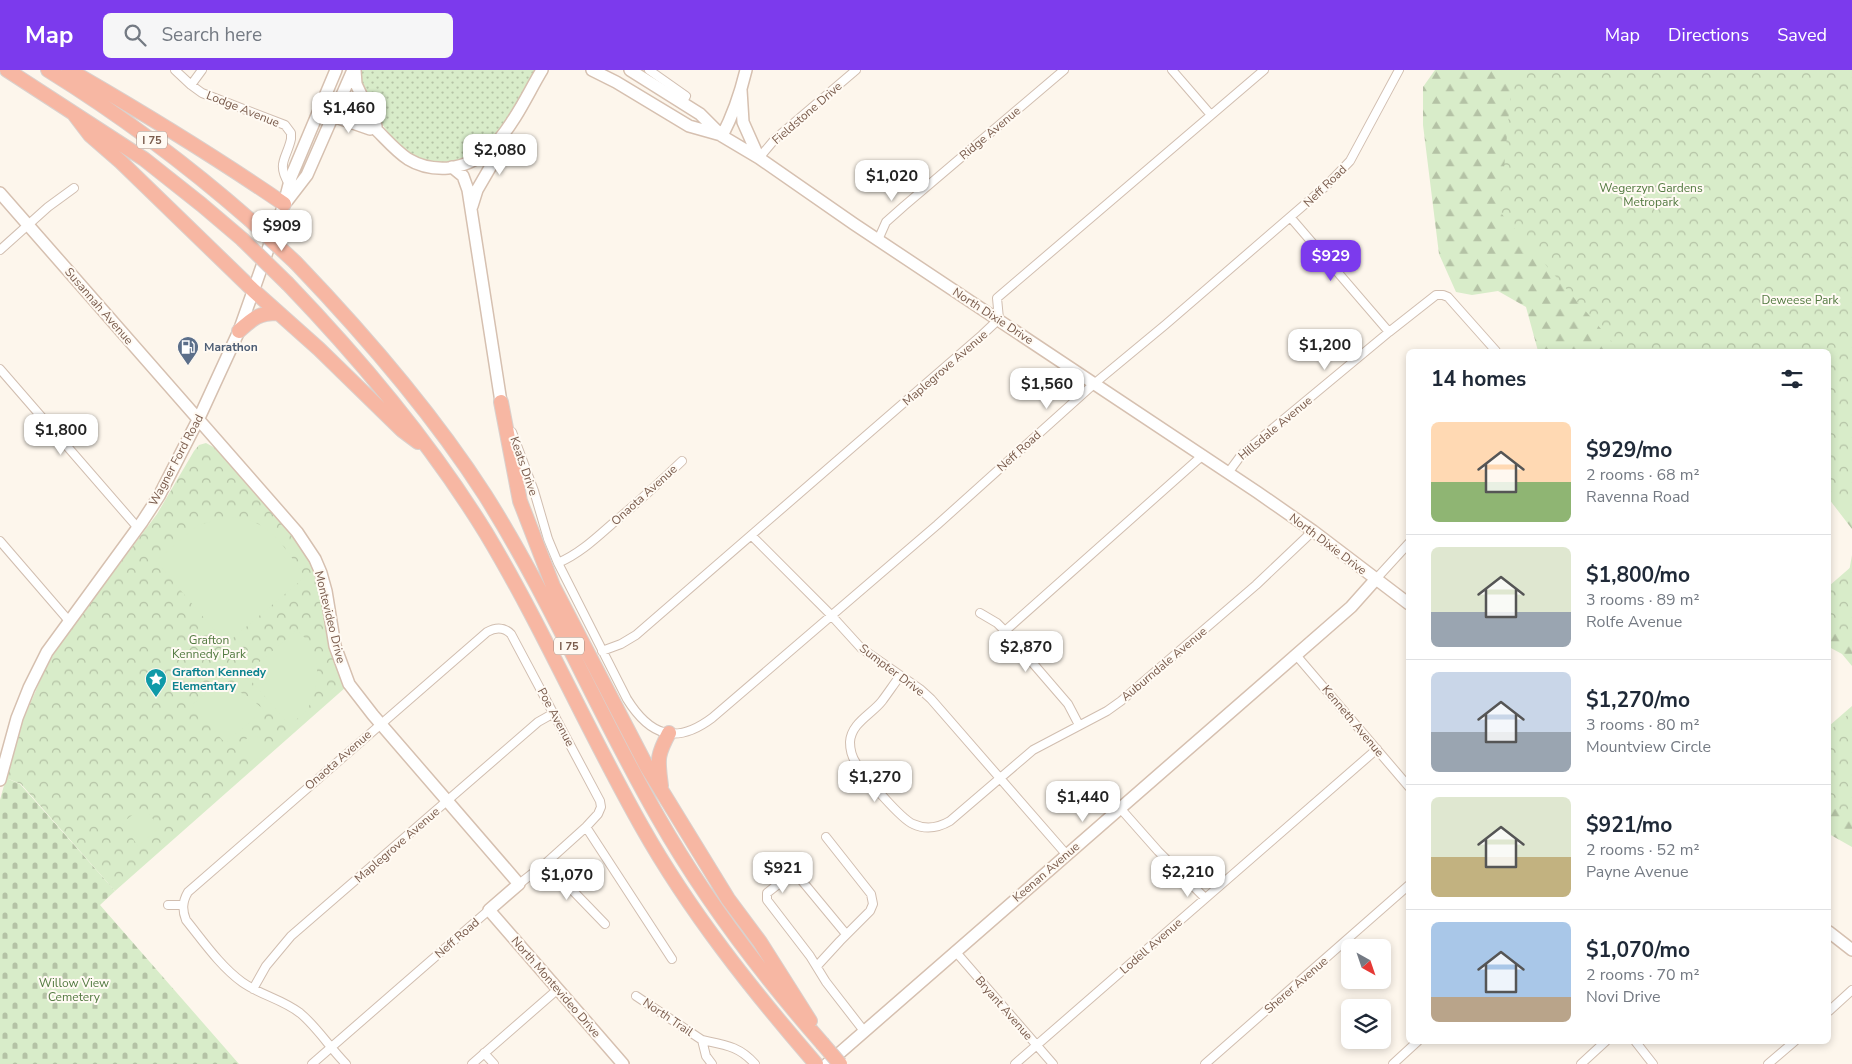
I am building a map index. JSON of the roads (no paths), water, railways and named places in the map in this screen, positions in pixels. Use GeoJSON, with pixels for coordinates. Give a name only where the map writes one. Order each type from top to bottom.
{"type":"FeatureCollection","features":[{"type":"Feature","properties":{"kind":"highway","name":"I 75"},"geometry":{"type":"LineString","coordinates":[[7,70],[144,158],[202,205],[242,239],[288,284],[369,371],[430,450],[486,534],[642,829],[713,937],[754,992],[812,1060]]}},
{"type":"Feature","properties":{"kind":"highway","name":"I 75"},"geometry":{"type":"LineString","coordinates":[[48,70],[157,144],[214,188],[249,219],[296,264],[360,331],[432,418],[485,496],[542,592],[630,766],[683,860],[727,926],[790,1007],[840,1064]]}},
{"type":"Feature","properties":{"kind":"highway"},"geometry":{"type":"LineString","coordinates":[[69,70],[221,161],[284,204]]}},
{"type":"Feature","properties":{"kind":"highway"},"geometry":{"type":"LineString","coordinates":[[74,114],[90,135],[122,162],[278,313],[319,349],[402,430],[430,450]]}},
{"type":"Feature","properties":{"kind":"highway"},"geometry":{"type":"LineString","coordinates":[[240,331],[252,319],[265,313],[278,313]]}},
{"type":"Feature","properties":{"kind":"highway"},"geometry":{"type":"LineString","coordinates":[[501,402],[520,501],[553,586],[661,791],[728,899],[760,942],[802,1006],[822,1043]]}},
{"type":"Feature","properties":{"kind":"highway"},"geometry":{"type":"LineString","coordinates":[[661,791],[658,763],[659,751],[669,734]]}},
{"type":"Feature","properties":{"kind":"main road","name":"Wagner Ford Road"},"geometry":{"type":"LineString","coordinates":[[0,780],[18,718],[29,688],[46,652],[160,496],[199,418],[240,331],[296,164],[336,70]]}},
{"type":"Feature","properties":{"kind":"main road"},"geometry":{"type":"LineString","coordinates":[[345,70],[335,103],[357,114],[397,151],[418,165],[428,168],[462,165],[481,156],[496,144],[542,70]]}},
{"type":"Feature","properties":{"kind":"main road","name":"Wagner Ford Road"},"geometry":{"type":"LineString","coordinates":[[284,204],[307,176],[335,103],[354,70]]}},
{"type":"Feature","properties":{"kind":"main road"},"geometry":{"type":"LineString","coordinates":[[354,70],[356,84],[380,134]]}},
{"type":"Feature","properties":{"kind":"main road","name":"North Dixie Drive"},"geometry":{"type":"LineString","coordinates":[[592,70],[689,126],[722,136],[759,158],[878,240],[1203,455],[1313,531],[1406,602]]}},
{"type":"Feature","properties":{"kind":"main road","name":"North Dixie Drive"},"geometry":{"type":"LineString","coordinates":[[630,70],[700,114],[722,136]]}},
{"type":"Feature","properties":{"kind":"main road"},"geometry":{"type":"LineString","coordinates":[[722,136],[734,115],[746,70]]}},
{"type":"Feature","properties":{"kind":"main road"},"geometry":{"type":"LineString","coordinates":[[741,90],[743,122],[759,158]]}},
{"type":"Feature","properties":{"kind":"main road"},"geometry":{"type":"LineString","coordinates":[[652,104],[668,110],[677,110],[682,103]]}},
{"type":"Feature","properties":{"kind":"main road"},"geometry":{"type":"LineString","coordinates":[[296,164],[316,141],[330,115],[354,122],[380,134]]}},
{"type":"Feature","properties":{"kind":"main road"},"geometry":{"type":"LineString","coordinates":[[472,210],[477,190],[495,159],[504,133]]}},
{"type":"Feature","properties":{"kind":"main road","name":"Keats Drive"},"geometry":{"type":"LineString","coordinates":[[452,167],[463,176],[472,210],[501,402]]}},
{"type":"Feature","properties":{"kind":"main road","name":"Susannah Avenue"},"geometry":{"type":"LineString","coordinates":[[0,193],[199,418]]}},
{"type":"Feature","properties":{"kind":"main road","name":"Montevideo Drive"},"geometry":{"type":"LineString","coordinates":[[199,418],[306,543],[321,573],[336,646],[349,684],[380,723],[519,884]]}},
{"type":"Feature","properties":{"kind":"main road","name":"Keenan Avenue"},"geometry":{"type":"LineString","coordinates":[[826,1064],[1296,656],[1351,607],[1376,579]]}},
{"type":"Feature","properties":{"kind":"main road","name":"Neff Road"},"geometry":{"type":"LineString","coordinates":[[489,910],[519,884]]}},
{"type":"Feature","properties":{"kind":"main road","name":"North Montevideo Drive"},"geometry":{"type":"LineString","coordinates":[[489,910],[623,1064]]}},
{"type":"Feature","properties":{"kind":"main road"},"geometry":{"type":"LineString","coordinates":[[1831,934],[1852,950]]}},
{"type":"Feature","properties":{"kind":"street","name":"Lodge Avenue"},"geometry":{"type":"LineString","coordinates":[[175,70],[191,85],[212,97],[270,119],[288,128],[291,139],[283,158],[283,165],[284,174],[289,184]]}},
{"type":"Feature","properties":{"kind":"street"},"geometry":{"type":"LineString","coordinates":[[191,85],[202,70]]}},
{"type":"Feature","properties":{"kind":"street"},"geometry":{"type":"LineString","coordinates":[[649,70],[686,96],[682,103]]}},
{"type":"Feature","properties":{"kind":"street","name":"Fieldstone Drive"},"geometry":{"type":"LineString","coordinates":[[759,158],[774,140],[856,70]]}},
{"type":"Feature","properties":{"kind":"street","name":"Ridge Avenue"},"geometry":{"type":"LineString","coordinates":[[878,240],[886,222],[1064,70]]}},
{"type":"Feature","properties":{"kind":"street"},"geometry":{"type":"LineString","coordinates":[[1172,70],[1211,115]]}},
{"type":"Feature","properties":{"kind":"street"},"geometry":{"type":"LineString","coordinates":[[999,319],[996,298],[1264,70]]}},
{"type":"Feature","properties":{"kind":"street","name":"Neff Road"},"geometry":{"type":"LineString","coordinates":[[669,734],[686,733],[699,728],[937,525],[1095,383],[1291,218],[1344,169],[1399,70]]}},
{"type":"Feature","properties":{"kind":"street"},"geometry":{"type":"LineString","coordinates":[[0,250],[48,207],[74,188]]}},
{"type":"Feature","properties":{"kind":"street"},"geometry":{"type":"LineString","coordinates":[[1291,218],[1389,332]]}},
{"type":"Feature","properties":{"kind":"street","name":"Hillsdale Avenue"},"geometry":{"type":"LineString","coordinates":[[1228,473],[1242,454],[1432,297],[1441,294],[1448,297],[1494,349]]}},
{"type":"Feature","properties":{"kind":"street","name":"Maplegrove Avenue"},"geometry":{"type":"LineString","coordinates":[[602,651],[613,648],[636,635],[999,319]]}},
{"type":"Feature","properties":{"kind":"street"},"geometry":{"type":"LineString","coordinates":[[0,369],[138,528]]}},
{"type":"Feature","properties":{"kind":"street","name":"Keats Drive"},"geometry":{"type":"LineString","coordinates":[[501,402],[534,491],[548,539],[602,651],[632,706],[649,724],[669,734]]}},
{"type":"Feature","properties":{"kind":"street"},"geometry":{"type":"LineString","coordinates":[[1005,631],[1203,455]]}},
{"type":"Feature","properties":{"kind":"street","name":"Onaota Avenue"},"geometry":{"type":"LineString","coordinates":[[558,563],[570,558],[589,544],[682,461]]}},
{"type":"Feature","properties":{"kind":"street","name":"Auburndale Avenue"},"geometry":{"type":"LineString","coordinates":[[900,676],[882,701],[856,726],[852,733],[850,749],[857,764],[906,820],[919,827],[936,828],[944,824],[1033,750],[1121,701],[1256,585],[1313,531]]}},
{"type":"Feature","properties":{"kind":"street","name":"Sumpter Drive"},"geometry":{"type":"LineString","coordinates":[[752,536],[861,648],[931,699],[1066,854]]}},
{"type":"Feature","properties":{"kind":"street"},"geometry":{"type":"LineString","coordinates":[[0,541],[69,621]]}},
{"type":"Feature","properties":{"kind":"street"},"geometry":{"type":"LineString","coordinates":[[1376,579],[1406,546]]}},
{"type":"Feature","properties":{"kind":"street"},"geometry":{"type":"LineString","coordinates":[[980,613],[997,623],[1005,631],[1068,704],[1079,725]]}},
{"type":"Feature","properties":{"kind":"street","name":"Onaota Avenue"},"geometry":{"type":"LineString","coordinates":[[183,905],[188,892],[380,723],[488,632],[493,629],[503,629]]}},
{"type":"Feature","properties":{"kind":"street","name":"Poe Avenue"},"geometry":{"type":"LineString","coordinates":[[503,629],[511,634],[554,714],[600,801],[600,810]]}},
{"type":"Feature","properties":{"kind":"street","name":"Kenneth Avenue"},"geometry":{"type":"LineString","coordinates":[[1296,656],[1406,783]]}},
{"type":"Feature","properties":{"kind":"street","name":"Maplegrove Avenue"},"geometry":{"type":"LineString","coordinates":[[253,989],[266,966],[291,936],[538,722],[554,714]]}},
{"type":"Feature","properties":{"kind":"street","name":"Lodell Avenue"},"geometry":{"type":"LineString","coordinates":[[1016,1064],[1377,749]]}},
{"type":"Feature","properties":{"kind":"street"},"geometry":{"type":"LineString","coordinates":[[1120,808],[1170,864],[1205,898]]}},
{"type":"Feature","properties":{"kind":"street","name":"Neff Road"},"geometry":{"type":"LineString","coordinates":[[519,884],[546,863],[586,827],[600,810]]}},
{"type":"Feature","properties":{"kind":"street"},"geometry":{"type":"LineString","coordinates":[[586,827],[672,959]]}},
{"type":"Feature","properties":{"kind":"street"},"geometry":{"type":"LineString","coordinates":[[817,966],[870,911],[873,904],[871,894],[826,837]]}},
{"type":"Feature","properties":{"kind":"street"},"geometry":{"type":"LineString","coordinates":[[546,863],[605,924]]}},
{"type":"Feature","properties":{"kind":"street"},"geometry":{"type":"LineString","coordinates":[[846,934],[798,876],[791,874],[769,890],[766,897],[767,900],[864,1031]]}},
{"type":"Feature","properties":{"kind":"street","name":"Sherer Avenue"},"geometry":{"type":"LineString","coordinates":[[1205,1064],[1406,888]]}},
{"type":"Feature","properties":{"kind":"street"},"geometry":{"type":"LineString","coordinates":[[168,905],[183,905],[186,920],[232,974],[253,989],[286,1004],[298,1012],[346,1064]]}},
{"type":"Feature","properties":{"kind":"street","name":"Neff Road"},"geometry":{"type":"LineString","coordinates":[[312,1064],[489,910]]}},
{"type":"Feature","properties":{"kind":"street","name":"Bryant Avenue"},"geometry":{"type":"LineString","coordinates":[[955,951],[1054,1064]]}},
{"type":"Feature","properties":{"kind":"street"},"geometry":{"type":"LineString","coordinates":[[472,1064],[558,989]]}},
{"type":"Feature","properties":{"kind":"street"},"geometry":{"type":"LineString","coordinates":[[1831,1009],[1852,990]]}},
{"type":"Feature","properties":{"kind":"street","name":"North Trail"},"geometry":{"type":"LineString","coordinates":[[636,996],[702,1040],[706,1056],[712,1064]]}},
{"type":"Feature","properties":{"kind":"street"},"geometry":{"type":"LineString","coordinates":[[702,1040],[735,1047],[747,1055],[755,1064]]}},
{"type":"Feature","properties":{"kind":"street"},"geometry":{"type":"LineString","coordinates":[[1393,1064],[1415,1044]]}},
{"type":"Feature","properties":{"kind":"street"},"geometry":{"type":"LineString","coordinates":[[1580,1064],[1603,1044]]}},
{"type":"Feature","properties":{"kind":"street"},"geometry":{"type":"LineString","coordinates":[[1637,1044],[1653,1064]]}},
{"type":"Feature","properties":{"kind":"street"},"geometry":{"type":"LineString","coordinates":[[1768,1064],[1791,1044]]}},
{"type":"Feature","properties":{"kind":"street"},"geometry":{"type":"LineString","coordinates":[[484,1053],[494,1064]]}},
{"type":"Feature","properties":{"kind":"place","name":"Marathon"},"geometry":{"type":"Point","coordinates":[188,366]}},
{"type":"Feature","properties":{"kind":"place","name":"Grafton Kennedy Elementary"},"geometry":{"type":"Point","coordinates":[156,698]}},
{"type":"Feature","properties":{"kind":"park label","name":"Wegerzyn Gardens Metropark"},"geometry":{"type":"Point","coordinates":[1651,195]}},
{"type":"Feature","properties":{"kind":"park label","name":"Deweese Park"},"geometry":{"type":"Point","coordinates":[1800,300]}},
{"type":"Feature","properties":{"kind":"park label","name":"Grafton Kennedy Park"},"geometry":{"type":"Point","coordinates":[209,647]}},
{"type":"Feature","properties":{"kind":"park label","name":"Willow View Cemetery"},"geometry":{"type":"Point","coordinates":[74,990]}}]}
